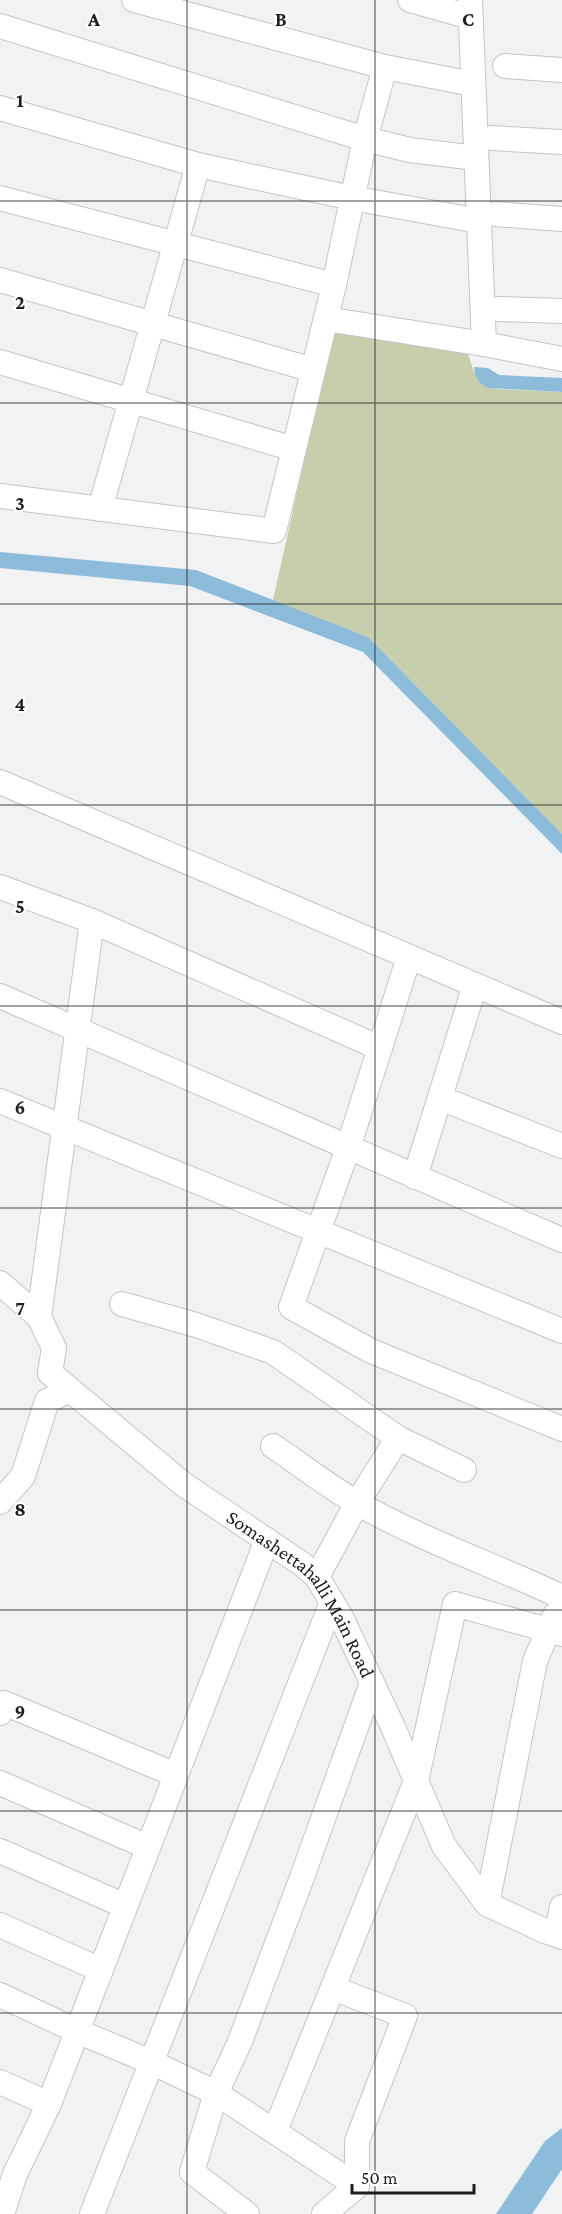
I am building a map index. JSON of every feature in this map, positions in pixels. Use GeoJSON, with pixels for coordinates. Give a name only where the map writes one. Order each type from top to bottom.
{"type":"FeatureCollection","features":[{"type":"Feature","properties":{"kind":"street"},"geometry":{"type":"LineString","coordinates":[[134,0],[385,67],[473,84]]}},
{"type":"Feature","properties":{"kind":"street"},"geometry":{"type":"LineString","coordinates":[[410,0],[470,8],[476,158],[487,218],[484,344]]}},
{"type":"Feature","properties":{"kind":"street"},"geometry":{"type":"LineString","coordinates":[[0,26],[364,139],[410,150],[476,158]]}},
{"type":"Feature","properties":{"kind":"street"},"geometry":{"type":"LineString","coordinates":[[505,66],[562,70]]}},
{"type":"Feature","properties":{"kind":"street"},"geometry":{"type":"LineString","coordinates":[[0,496],[274,531],[334,285],[364,139],[385,67]]}},
{"type":"Feature","properties":{"kind":"street"},"geometry":{"type":"LineString","coordinates":[[0,108],[198,165],[352,198],[487,218],[562,219]]}},
{"type":"Feature","properties":{"kind":"street"},"geometry":{"type":"LineString","coordinates":[[492,138],[562,142]]}},
{"type":"Feature","properties":{"kind":"street"},"geometry":{"type":"LineString","coordinates":[[100,509],[198,165]]}},
{"type":"Feature","properties":{"kind":"street"},"geometry":{"type":"LineString","coordinates":[[0,198],[334,285]]}},
{"type":"Feature","properties":{"kind":"street"},"geometry":{"type":"LineString","coordinates":[[0,280],[314,370]]}},
{"type":"Feature","properties":{"kind":"street"},"geometry":{"type":"LineString","coordinates":[[498,309],[562,311]]}},
{"type":"Feature","properties":{"kind":"street"},"geometry":{"type":"LineString","coordinates":[[326,319],[562,359]]}},
{"type":"Feature","properties":{"kind":"street"},"geometry":{"type":"LineString","coordinates":[[0,362],[294,449]]}},
{"type":"Feature","properties":{"kind":"street"},"geometry":{"type":"LineString","coordinates":[[0,782],[562,1023]]}},
{"type":"Feature","properties":{"kind":"street"},"geometry":{"type":"LineString","coordinates":[[0,887],[92,921],[380,1048]]}},
{"type":"Feature","properties":{"kind":"street"},"geometry":{"type":"LineString","coordinates":[[39,1317],[92,921]]}},
{"type":"Feature","properties":{"kind":"street"},"geometry":{"type":"LineString","coordinates":[[409,957],[348,1148],[291,1307],[371,1351],[562,1429]]}},
{"type":"Feature","properties":{"kind":"street"},"geometry":{"type":"LineString","coordinates":[[415,1177],[475,985]]}},
{"type":"Feature","properties":{"kind":"street"},"geometry":{"type":"LineString","coordinates":[[0,996],[562,1240]]}},
{"type":"Feature","properties":{"kind":"street"},"geometry":{"type":"LineString","coordinates":[[440,1098],[562,1146]]}},
{"type":"Feature","properties":{"kind":"street"},"geometry":{"type":"LineString","coordinates":[[0,1101],[562,1330]]}},
{"type":"Feature","properties":{"kind":"street","name":"Somashettahalli Main Road"},"geometry":{"type":"LineString","coordinates":[[0,1283],[39,1317],[54,1348],[50,1373],[183,1484],[302,1564],[317,1577],[332,1602],[372,1683],[444,1846],[487,1904],[545,1931],[560,1934]]}},
{"type":"Feature","properties":{"kind":"street"},"geometry":{"type":"LineString","coordinates":[[122,1304],[196,1324],[273,1352],[398,1438],[464,1470]]}},
{"type":"Feature","properties":{"kind":"street"},"geometry":{"type":"LineString","coordinates":[[0,1502],[23,1476],[47,1401],[70,1390]]}},
{"type":"Feature","properties":{"kind":"street"},"geometry":{"type":"LineString","coordinates":[[317,1577],[357,1503],[398,1438]]}},
{"type":"Feature","properties":{"kind":"street"},"geometry":{"type":"LineString","coordinates":[[273,1446],[357,1503],[477,1561],[512,1573],[562,1598],[535,1661],[487,1904]]}},
{"type":"Feature","properties":{"kind":"street"},"geometry":{"type":"LineString","coordinates":[[2,2214],[7,2171],[49,2104],[267,1540]]}},
{"type":"Feature","properties":{"kind":"street"},"geometry":{"type":"LineString","coordinates":[[92,2214],[332,1602]]}},
{"type":"Feature","properties":{"kind":"street"},"geometry":{"type":"LineString","coordinates":[[275,2131],[416,1781],[455,1604],[562,1634]]}},
{"type":"Feature","properties":{"kind":"street"},"geometry":{"type":"LineString","coordinates":[[247,2214],[192,2172],[216,2093],[239,2044],[372,1683]]}},
{"type":"Feature","properties":{"kind":"street"},"geometry":{"type":"LineString","coordinates":[[0,1713],[4,1703],[176,1776]]}},
{"type":"Feature","properties":{"kind":"street"},"geometry":{"type":"LineString","coordinates":[[0,1782],[148,1847]]}},
{"type":"Feature","properties":{"kind":"street"},"geometry":{"type":"LineString","coordinates":[[0,1851],[125,1906]]}},
{"type":"Feature","properties":{"kind":"street"},"geometry":{"type":"LineString","coordinates":[[560,1934],[562,1907]]}},
{"type":"Feature","properties":{"kind":"street"},"geometry":{"type":"LineString","coordinates":[[0,1925],[101,1970]]}},
{"type":"Feature","properties":{"kind":"street"},"geometry":{"type":"LineString","coordinates":[[324,2214],[357,2186],[357,2141],[405,2016],[333,1988]]}},
{"type":"Feature","properties":{"kind":"street"},"geometry":{"type":"LineString","coordinates":[[0,1995],[216,2093],[357,2186]]}},
{"type":"Feature","properties":{"kind":"street"},"geometry":{"type":"LineString","coordinates":[[0,2082],[49,2104]]}},
{"type":"Feature","properties":{"kind":"green space"},"geometry":{"type":"Polygon","coordinates":[[[333,331],[467,351],[474,372],[495,389],[562,392],[562,834],[368,637],[273,600],[333,331]]]}},
{"type":"Feature","properties":{"kind":"water"},"geometry":{"type":"Polygon","coordinates":[[[474,367],[488,368],[499,375],[562,378],[562,392],[489,388],[478,380],[474,367]]]}},
{"type":"Feature","properties":{"kind":"water"},"geometry":{"type":"Polygon","coordinates":[[[0,552],[196,570],[368,637],[562,834],[562,854],[363,652],[190,586],[0,568],[0,552]]]}},
{"type":"Feature","properties":{"kind":"water"},"geometry":{"type":"Polygon","coordinates":[[[562,2128],[562,2169],[532,2214],[496,2214],[545,2141],[562,2128]]]}}]}
